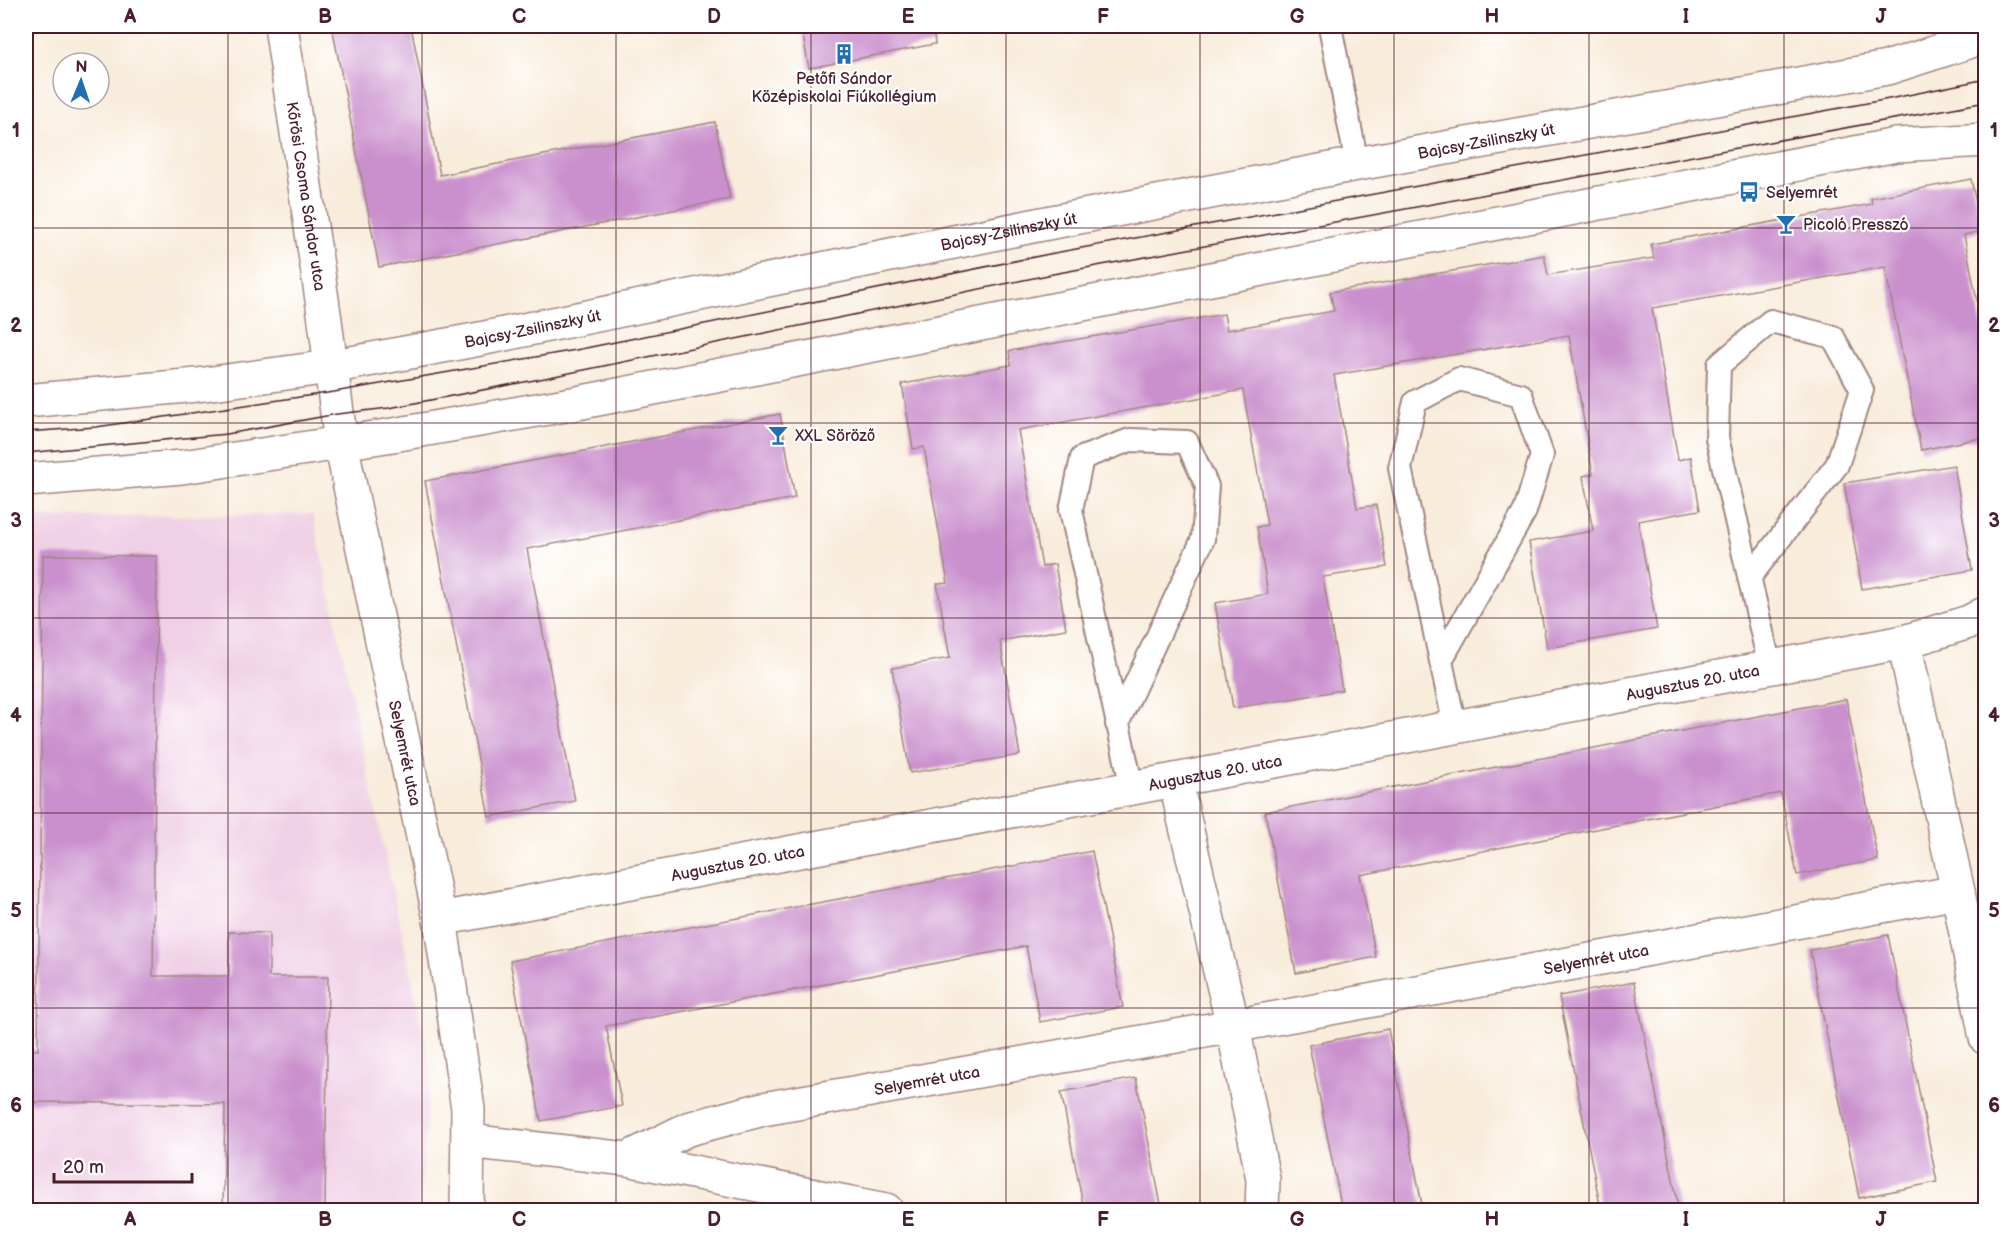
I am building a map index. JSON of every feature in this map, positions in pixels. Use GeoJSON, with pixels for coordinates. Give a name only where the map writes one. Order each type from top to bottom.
{"type":"FeatureCollection","features":[{"type":"Feature","properties":{"kind":"street","name":"Kőrösi Csoma Sándor utca"},"geometry":{"type":"LineString","coordinates":[[281,26],[330,367]]}},
{"type":"Feature","properties":{"kind":"street","name":"Bajcsy-Zsilinszky út"},"geometry":{"type":"LineString","coordinates":[[26,401],[197,385],[330,367],[480,339],[1042,224],[1357,164],[1887,68],[1986,36]]}},
{"type":"Feature","properties":{"kind":"street"},"geometry":{"type":"LineString","coordinates":[[26,480],[182,467],[572,404],[1896,145],[1986,140]]}},
{"type":"Feature","properties":{"kind":"street","name":"Selyemrét utca"},"geometry":{"type":"LineString","coordinates":[[330,367],[340,443],[440,919],[468,1109],[467,1210]]}},
{"type":"Feature","properties":{"kind":"street","name":"Augusztus 20. utca"},"geometry":{"type":"LineString","coordinates":[[440,919],[1904,642],[1969,622],[1986,613]]}},
{"type":"Feature","properties":{"kind":"street"},"geometry":{"type":"LineString","coordinates":[[1904,642],[1958,892],[1986,1038]]}},
{"type":"Feature","properties":{"kind":"street"},"geometry":{"type":"LineString","coordinates":[[1175,780],[1233,1026],[1263,1179],[1262,1210]]}},
{"type":"Feature","properties":{"kind":"street","name":"Selyemrét utca"},"geometry":{"type":"LineString","coordinates":[[627,1159],[688,1129],[763,1109],[1233,1026],[1958,892]]}},
{"type":"Feature","properties":{"kind":"street"},"geometry":{"type":"LineString","coordinates":[[468,1141],[627,1159],[886,1210]]}},
{"type":"Feature","properties":{"kind":"lane"},"geometry":{"type":"LineString","coordinates":[[1330,26],[1357,164]]}},
{"type":"Feature","properties":{"kind":"lane"},"geometry":{"type":"LineString","coordinates":[[1749,578],[1837,465],[1862,390],[1833,337],[1771,321],[1719,365],[1717,438],[1749,578],[1770,667]]}},
{"type":"Feature","properties":{"kind":"lane"},"geometry":{"type":"LineString","coordinates":[[1441,660],[1525,511],[1542,455],[1521,395],[1459,379],[1415,402],[1400,468],[1455,727]]}},
{"type":"Feature","properties":{"kind":"lane"},"geometry":{"type":"LineString","coordinates":[[1117,724],[1203,538],[1207,486],[1187,442],[1130,440],[1082,458],[1071,510],[1117,724],[1132,788]]}},
{"type":"Feature","properties":{"kind":"shaded area"},"geometry":{"type":"Polygon","coordinates":[[[313,514],[431,1069],[419,1210],[26,1210],[26,518],[313,514]]]}},
{"type":"Feature","properties":{"kind":"building"},"geometry":{"type":"Polygon","coordinates":[[[332,26],[411,26],[440,175],[715,122],[730,199],[379,267],[332,26]]]}},
{"type":"Feature","properties":{"kind":"building","name":"Petőfi Sándor Középiskolai Fiúkollégium"},"geometry":{"type":"Polygon","coordinates":[[[801,26],[933,26],[935,44],[809,68],[801,26]]]}},
{"type":"Feature","properties":{"kind":"building"},"geometry":{"type":"Polygon","coordinates":[[[1971,179],[1982,231],[1964,235],[1986,347],[1986,437],[1921,450],[1885,267],[1652,308],[1678,460],[1691,457],[1700,510],[1638,521],[1657,629],[1547,648],[1529,542],[1593,531],[1583,476],[1593,474],[1569,335],[1334,375],[1357,508],[1376,505],[1387,567],[1323,577],[1342,690],[1291,699],[1233,708],[1215,603],[1268,594],[1257,527],[1267,525],[1243,390],[1018,430],[1042,567],[1055,564],[1066,629],[1000,641],[1020,755],[910,773],[892,668],[950,658],[937,584],[948,583],[924,447],[913,449],[902,384],[1011,365],[1009,351],[1224,314],[1227,330],[1334,311],[1330,292],[1544,255],[1548,275],[1654,258],[1651,244],[1872,204],[1871,198],[1971,179]]]}},
{"type":"Feature","properties":{"kind":"building"},"geometry":{"type":"Polygon","coordinates":[[[780,414],[795,498],[527,549],[575,801],[489,817],[425,481],[780,414]]]}},
{"type":"Feature","properties":{"kind":"building"},"geometry":{"type":"Polygon","coordinates":[[[1954,465],[1972,570],[1862,589],[1844,483],[1954,465]]]}},
{"type":"Feature","properties":{"kind":"building"},"geometry":{"type":"Polygon","coordinates":[[[43,555],[157,556],[153,976],[229,976],[229,932],[269,933],[269,977],[328,977],[325,1210],[223,1210],[225,1104],[26,1102],[26,1049],[38,1050],[43,555]]]}},
{"type":"Feature","properties":{"kind":"building"},"geometry":{"type":"Polygon","coordinates":[[[1846,699],[1878,860],[1797,875],[1781,793],[1360,875],[1376,957],[1296,973],[1265,812],[1846,699]]]}},
{"type":"Feature","properties":{"kind":"building"},"geometry":{"type":"Polygon","coordinates":[[[1092,851],[1123,1007],[1040,1022],[1026,946],[606,1026],[622,1106],[541,1121],[510,961],[1092,851]]]}},
{"type":"Feature","properties":{"kind":"building"},"geometry":{"type":"Polygon","coordinates":[[[1888,935],[1937,1182],[1859,1198],[1810,950],[1888,935]]]}},
{"type":"Feature","properties":{"kind":"building"},"geometry":{"type":"Polygon","coordinates":[[[1634,982],[1679,1210],[1601,1210],[1559,996],[1634,982]]]}},
{"type":"Feature","properties":{"kind":"building"},"geometry":{"type":"Polygon","coordinates":[[[1388,1029],[1423,1210],[1342,1210],[1309,1045],[1388,1029]]]}},
{"type":"Feature","properties":{"kind":"building"},"geometry":{"type":"Polygon","coordinates":[[[1136,1078],[1162,1210],[1084,1210],[1061,1092],[1136,1078]]]}},
{"type":"Feature","properties":{"kind":"tram line"},"geometry":{"type":"LineString","coordinates":[[26,432],[96,427],[334,392],[576,350],[1049,254],[1889,99],[1986,79]]}},
{"type":"Feature","properties":{"kind":"tram line"},"geometry":{"type":"LineString","coordinates":[[26,453],[227,434],[337,414],[389,408],[1053,274],[1986,102]]}},
{"type":"Feature","properties":{"kind":"place","name":"Petőfi Sándor Középiskolai Fiúkollégium"},"geometry":{"type":"Point","coordinates":[844,54]}},
{"type":"Feature","properties":{"kind":"place","name":"Selyemrét"},"geometry":{"type":"Point","coordinates":[1749,192]}},
{"type":"Feature","properties":{"kind":"place","name":"Picoló Presszó"},"geometry":{"type":"Point","coordinates":[1786,224]}},
{"type":"Feature","properties":{"kind":"place","name":"XXL Söröző"},"geometry":{"type":"Point","coordinates":[778,435]}}]}
